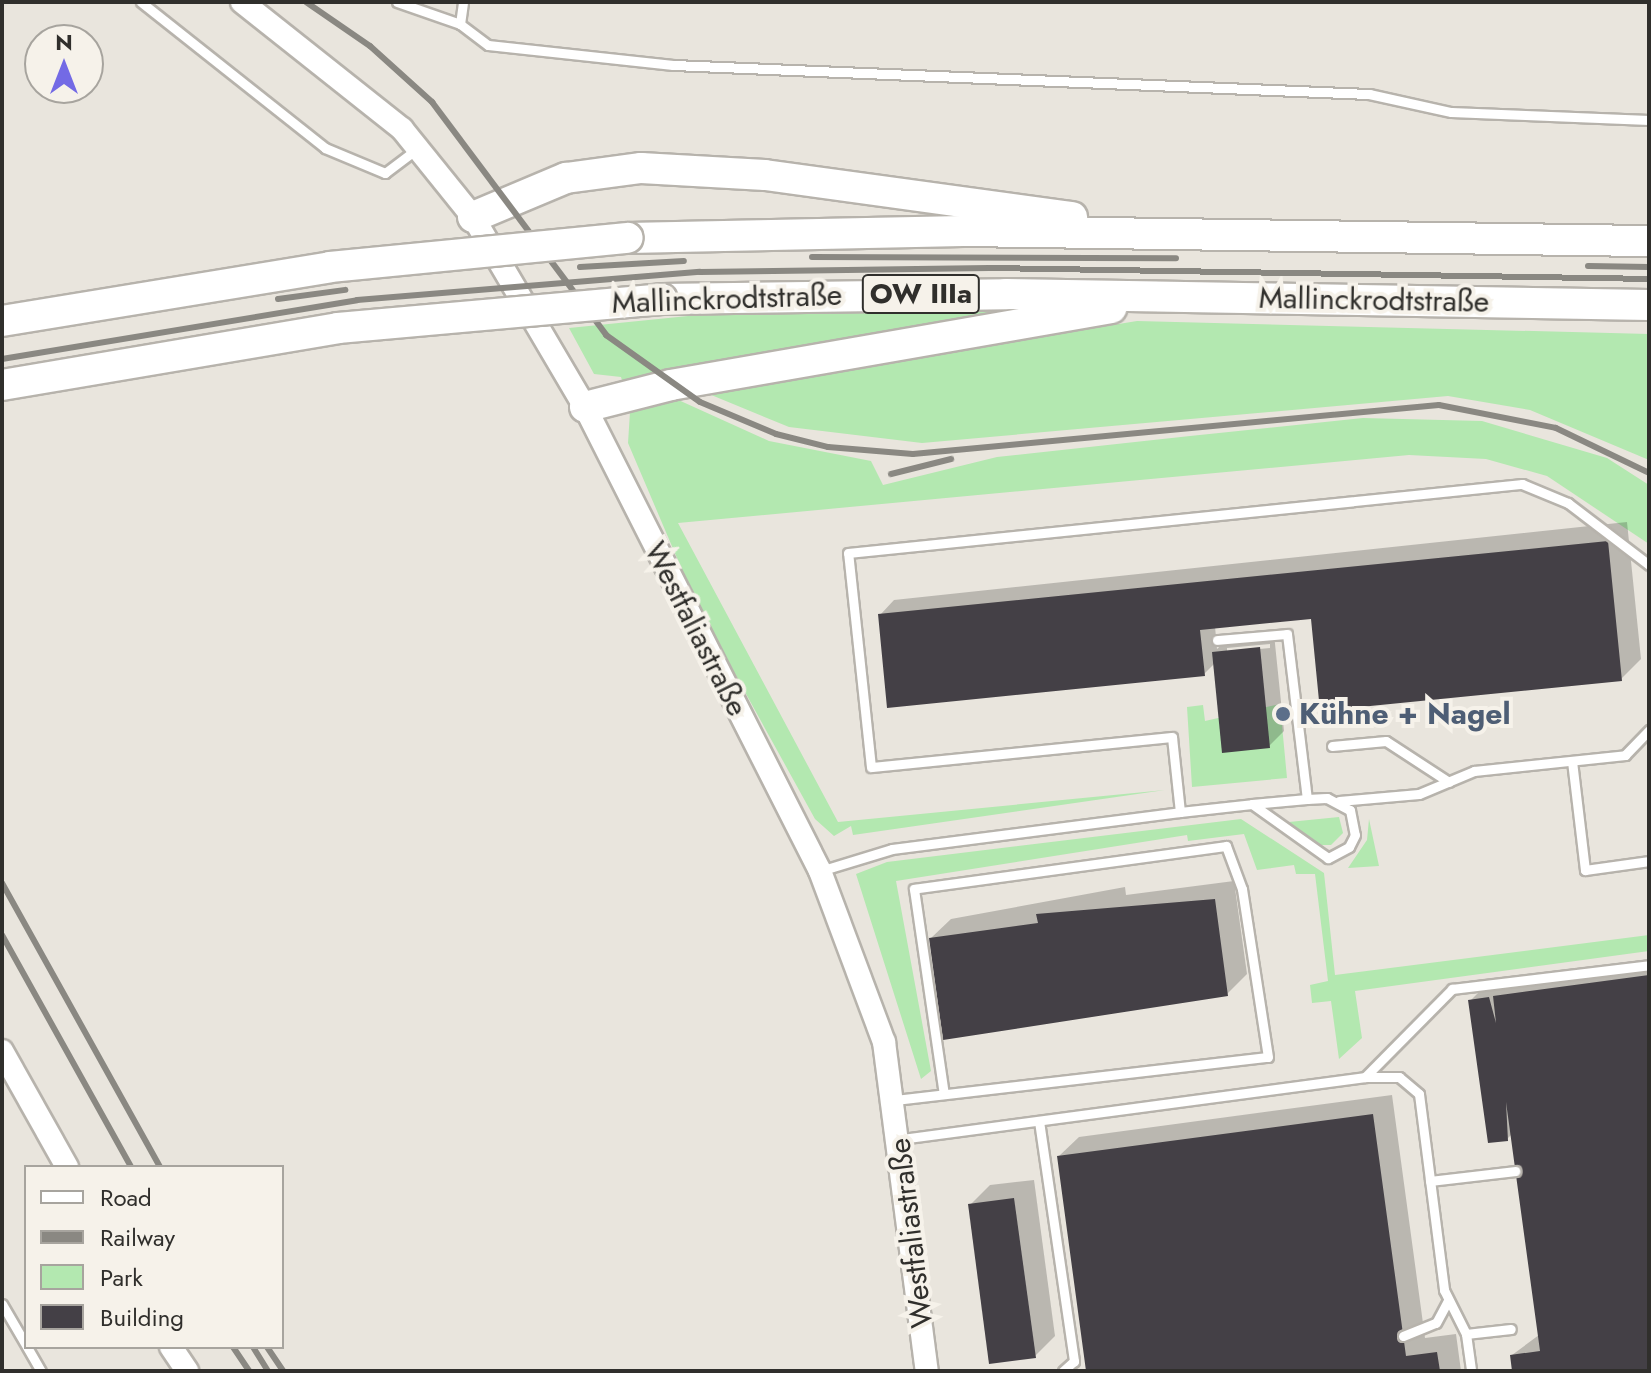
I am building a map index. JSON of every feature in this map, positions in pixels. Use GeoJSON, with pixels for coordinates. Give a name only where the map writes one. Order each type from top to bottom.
{"type":"FeatureCollection","features":[{"type":"Feature","properties":{"kind":"highway"},"geometry":{"type":"LineString","coordinates":[[473,217],[566,178],[641,168],[855,186],[1185,234]]}},
{"type":"Feature","properties":{"kind":"highway","name":"Mallinckrodtstraße"},"geometry":{"type":"LineString","coordinates":[[2,321],[330,267],[628,238],[847,231],[1649,241]]}},
{"type":"Feature","properties":{"kind":"highway"},"geometry":{"type":"LineString","coordinates":[[585,407],[671,385],[1180,295]]}},
{"type":"Feature","properties":{"kind":"highway","name":"Mallinckrodtstraße"},"geometry":{"type":"LineString","coordinates":[[2,385],[338,328],[662,299],[1180,295],[1649,305]]}},
{"type":"Feature","properties":{"kind":"street","name":"Westfaliastraße"},"geometry":{"type":"LineString","coordinates":[[242,2],[419,148],[473,217],[585,407],[820,871],[874,1003],[895,1100],[927,1371]]}},
{"type":"Feature","properties":{"kind":"street"},"geometry":{"type":"LineString","coordinates":[[2,1051],[66,1165]]}},
{"type":"Feature","properties":{"kind":"street"},"geometry":{"type":"LineString","coordinates":[[172,1349],[187,1371]]}},
{"type":"Feature","properties":{"kind":"lane"},"geometry":{"type":"LineString","coordinates":[[141,2],[325,148],[385,173],[419,148]]}},
{"type":"Feature","properties":{"kind":"lane"},"geometry":{"type":"LineString","coordinates":[[397,2],[460,24],[488,45],[673,65],[1369,94],[1451,112],[1649,120]]}},
{"type":"Feature","properties":{"kind":"lane"},"geometry":{"type":"LineString","coordinates":[[460,24],[463,2]]}},
{"type":"Feature","properties":{"kind":"lane"},"geometry":{"type":"LineString","coordinates":[[1180,812],[1172,737],[871,767],[848,553],[1522,484],[1568,503],[1649,565]]}},
{"type":"Feature","properties":{"kind":"lane"},"geometry":{"type":"LineString","coordinates":[[1217,640],[1287,634],[1307,799]]}},
{"type":"Feature","properties":{"kind":"lane"},"geometry":{"type":"LineString","coordinates":[[820,871],[892,849],[1252,804],[1307,799],[1372,800],[1449,782],[1474,771],[1625,755],[1649,730]]}},
{"type":"Feature","properties":{"kind":"lane"},"geometry":{"type":"LineString","coordinates":[[1332,746],[1386,741],[1449,782]]}},
{"type":"Feature","properties":{"kind":"lane"},"geometry":{"type":"LineString","coordinates":[[1572,761],[1585,870],[1649,861]]}},
{"type":"Feature","properties":{"kind":"lane"},"geometry":{"type":"LineString","coordinates":[[1252,804],[1328,858],[1349,847],[1355,835],[1355,821],[1339,801]]}},
{"type":"Feature","properties":{"kind":"lane"},"geometry":{"type":"LineString","coordinates":[[895,1100],[1268,1057],[1242,889],[1226,846],[914,889],[944,1094]]}},
{"type":"Feature","properties":{"kind":"lane"},"geometry":{"type":"LineString","coordinates":[[1365,1077],[1452,989],[1649,965]]}},
{"type":"Feature","properties":{"kind":"lane"},"geometry":{"type":"LineString","coordinates":[[901,1139],[1365,1077],[1414,1085],[1447,1302],[1466,1334],[1471,1371]]}},
{"type":"Feature","properties":{"kind":"lane"},"geometry":{"type":"LineString","coordinates":[[1039,1121],[1074,1361],[1063,1371]]}},
{"type":"Feature","properties":{"kind":"lane"},"geometry":{"type":"LineString","coordinates":[[1430,1181],[1515,1171]]}},
{"type":"Feature","properties":{"kind":"lane"},"geometry":{"type":"LineString","coordinates":[[1403,1336],[1436,1323],[1447,1302]]}},
{"type":"Feature","properties":{"kind":"lane"},"geometry":{"type":"LineString","coordinates":[[2,1304],[24,1341]]}},
{"type":"Feature","properties":{"kind":"lane"},"geometry":{"type":"LineString","coordinates":[[1466,1334],[1511,1329]]}},
{"type":"Feature","properties":{"kind":"lane"},"geometry":{"type":"LineString","coordinates":[[29,1349],[41,1371]]}},
{"type":"Feature","properties":{"kind":"green space"},"geometry":{"type":"Polygon","coordinates":[[[1034,310],[623,384],[621,377],[594,374],[569,328],[698,315],[1034,310]]]}},
{"type":"Feature","properties":{"kind":"green space"},"geometry":{"type":"Polygon","coordinates":[[[1137,321],[1649,334],[1649,460],[1530,410],[1448,396],[922,443],[789,427],[704,392],[1137,321]]]}},
{"type":"Feature","properties":{"kind":"green space"},"geometry":{"type":"Polygon","coordinates":[[[674,398],[769,441],[871,461],[883,485],[997,457],[1190,436],[1363,418],[1482,421],[1607,458],[1649,485],[1649,544],[1547,476],[1486,459],[1409,455],[678,523],[838,822],[1165,790],[853,835],[851,826],[834,836],[815,819],[697,605],[628,443],[630,412],[674,398]]]}},
{"type":"Feature","properties":{"kind":"green space"},"geometry":{"type":"Polygon","coordinates":[[[1280,704],[1287,778],[1192,787],[1187,707],[1203,705],[1205,721],[1280,704]]]}},
{"type":"Feature","properties":{"kind":"green space"},"geometry":{"type":"Polygon","coordinates":[[[1339,817],[1343,833],[1331,845],[1319,845],[1289,822],[1339,817]]]}},
{"type":"Feature","properties":{"kind":"green space"},"geometry":{"type":"Polygon","coordinates":[[[1241,819],[1324,873],[1335,975],[1649,935],[1649,951],[1355,991],[1362,1038],[1339,1059],[1331,1001],[1312,1003],[1310,985],[1328,981],[1315,874],[1296,874],[1294,865],[1257,870],[1244,834],[1188,841],[1187,835],[896,881],[931,1071],[921,1079],[856,874],[887,862],[1241,819]]]}},
{"type":"Feature","properties":{"kind":"green space"},"geometry":{"type":"Polygon","coordinates":[[[1369,819],[1379,866],[1348,868],[1367,840],[1369,819]]]}},
{"type":"Feature","properties":{"kind":"building"},"geometry":{"type":"Polygon","coordinates":[[[1608,541],[1622,681],[1320,711],[1311,619],[1200,630],[1205,676],[887,708],[878,614],[1608,541]]]}},
{"type":"Feature","properties":{"kind":"building"},"geometry":{"type":"Polygon","coordinates":[[[1260,647],[1270,748],[1222,753],[1212,652],[1260,647]]]}},
{"type":"Feature","properties":{"kind":"building"},"geometry":{"type":"Polygon","coordinates":[[[1215,899],[1228,996],[943,1040],[929,938],[1038,923],[1036,914],[1215,899]]]}},
{"type":"Feature","properties":{"kind":"building"},"geometry":{"type":"Polygon","coordinates":[[[1649,975],[1649,1371],[1512,1371],[1510,1355],[1540,1351],[1506,1102],[1508,1141],[1488,1143],[1468,1000],[1489,997],[1496,1023],[1493,996],[1649,975]]]}},
{"type":"Feature","properties":{"kind":"building"},"geometry":{"type":"Polygon","coordinates":[[[1373,1114],[1406,1356],[1437,1352],[1440,1371],[1086,1371],[1057,1156],[1373,1114]]]}},
{"type":"Feature","properties":{"kind":"building"},"geometry":{"type":"Polygon","coordinates":[[[1014,1198],[1036,1358],[989,1364],[968,1204],[1014,1198]]]}},
{"type":"Feature","properties":{"kind":"railway"},"geometry":{"type":"LineString","coordinates":[[306,2],[370,46],[432,102],[606,335],[700,402],[776,434],[828,447],[913,454],[1439,405],[1556,428],[1649,473]]}},
{"type":"Feature","properties":{"kind":"railway"},"geometry":{"type":"LineString","coordinates":[[812,257],[1176,258]]}},
{"type":"Feature","properties":{"kind":"railway"},"geometry":{"type":"LineString","coordinates":[[580,267],[684,261]]}},
{"type":"Feature","properties":{"kind":"railway"},"geometry":{"type":"LineString","coordinates":[[1588,266],[1649,267]]}},
{"type":"Feature","properties":{"kind":"railway"},"geometry":{"type":"LineString","coordinates":[[2,359],[357,300],[700,272],[989,268],[1649,279]]}},
{"type":"Feature","properties":{"kind":"railway"},"geometry":{"type":"LineString","coordinates":[[278,299],[345,290]]}},
{"type":"Feature","properties":{"kind":"railway"},"geometry":{"type":"LineString","coordinates":[[891,474],[951,459]]}},
{"type":"Feature","properties":{"kind":"railway"},"geometry":{"type":"LineString","coordinates":[[2,883],[159,1165]]}},
{"type":"Feature","properties":{"kind":"railway"},"geometry":{"type":"LineString","coordinates":[[2,935],[130,1165]]}},
{"type":"Feature","properties":{"kind":"railway"},"geometry":{"type":"LineString","coordinates":[[234,1349],[249,1371]]}},
{"type":"Feature","properties":{"kind":"railway"},"geometry":{"type":"LineString","coordinates":[[254,1349],[268,1371]]}},
{"type":"Feature","properties":{"kind":"railway"},"geometry":{"type":"LineString","coordinates":[[268,1349],[283,1371]]}},
{"type":"Feature","properties":{"kind":"place","name":"Kühne + Nagel"},"geometry":{"type":"Point","coordinates":[1283,714]}}]}
